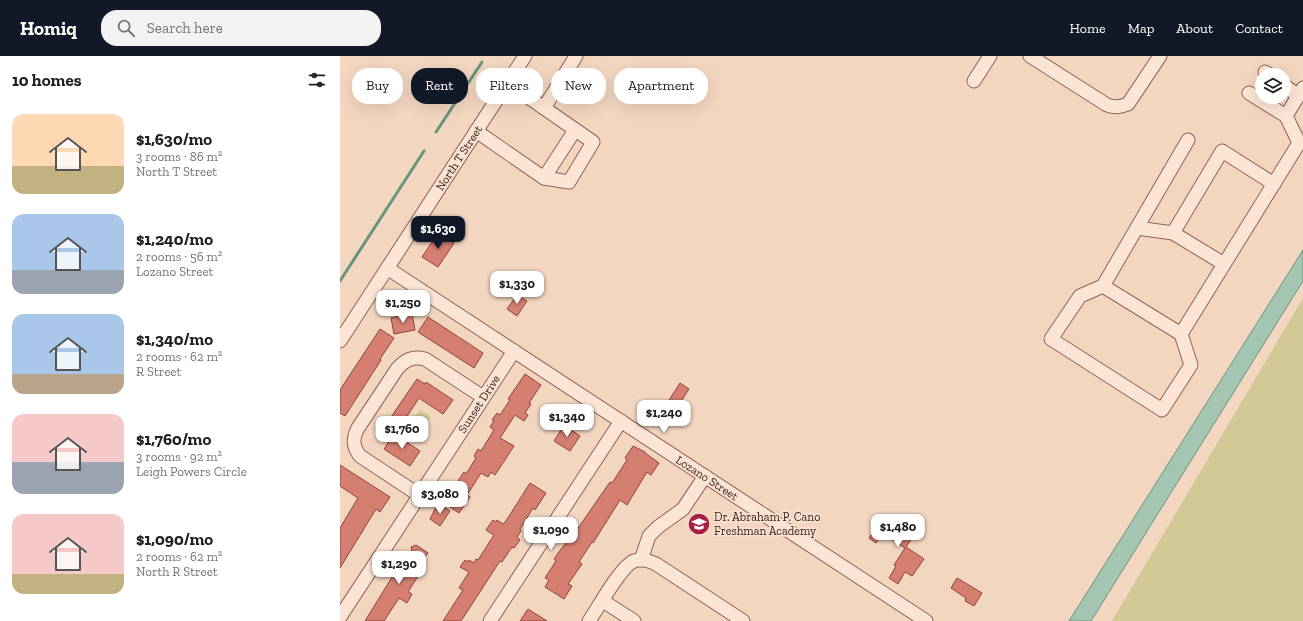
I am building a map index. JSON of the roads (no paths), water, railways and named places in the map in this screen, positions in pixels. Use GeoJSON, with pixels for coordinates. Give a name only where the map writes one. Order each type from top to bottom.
{"type":"FeatureCollection","features":[{"type":"Feature","properties":{"kind":"street","name":"North T Street"},"geometry":{"type":"LineString","coordinates":[[517,68],[525,56]]}},
{"type":"Feature","properties":{"kind":"street"},"geometry":{"type":"LineString","coordinates":[[544,108],[576,56]]}},
{"type":"Feature","properties":{"kind":"street"},"geometry":{"type":"LineString","coordinates":[[974,81],[990,56]]}},
{"type":"Feature","properties":{"kind":"street"},"geometry":{"type":"LineString","coordinates":[[1031,56],[1113,108],[1128,104],[1160,56]]}},
{"type":"Feature","properties":{"kind":"street"},"geometry":{"type":"LineString","coordinates":[[1286,116],[1301,92],[1291,88]]}},
{"type":"Feature","properties":{"kind":"street"},"geometry":{"type":"LineString","coordinates":[[1181,334],[1299,143],[1286,116],[1249,92]]}},
{"type":"Feature","properties":{"kind":"street","name":"North T Street"},"geometry":{"type":"LineString","coordinates":[[340,341],[494,104]]}},
{"type":"Feature","properties":{"kind":"street"},"geometry":{"type":"LineString","coordinates":[[476,132],[544,178],[569,182],[593,142],[538,104]]}},
{"type":"Feature","properties":{"kind":"street"},"geometry":{"type":"LineString","coordinates":[[544,178],[575,130]]}},
{"type":"Feature","properties":{"kind":"street"},"geometry":{"type":"LineString","coordinates":[[1102,286],[1181,334],[1191,365],[1162,410],[1051,339],[1080,296],[1102,286],[1188,140]]}},
{"type":"Feature","properties":{"kind":"street"},"geometry":{"type":"LineString","coordinates":[[1174,233],[1222,151],[1274,184]]}},
{"type":"Feature","properties":{"kind":"street"},"geometry":{"type":"LineString","coordinates":[[1136,228],[1174,233],[1224,264]]}},
{"type":"Feature","properties":{"kind":"street","name":"Lozano Street"},"geometry":{"type":"LineString","coordinates":[[388,268],[926,621]]}},
{"type":"Feature","properties":{"kind":"street","name":"Sunset Drive"},"geometry":{"type":"LineString","coordinates":[[340,617],[514,351]]}},
{"type":"Feature","properties":{"kind":"street"},"geometry":{"type":"LineString","coordinates":[[419,495],[360,456],[354,444],[355,433],[358,428],[397,369],[403,362],[410,358],[417,357],[425,359],[483,397]]}},
{"type":"Feature","properties":{"kind":"street"},"geometry":{"type":"LineString","coordinates":[[490,621],[621,421]]}},
{"type":"Feature","properties":{"kind":"street"},"geometry":{"type":"LineString","coordinates":[[641,560],[649,536],[658,527],[683,509],[705,476]]}},
{"type":"Feature","properties":{"kind":"street"},"geometry":{"type":"LineString","coordinates":[[589,621],[623,570],[634,561],[641,560],[656,564],[729,617],[743,621]]}},
{"type":"Feature","properties":{"kind":"street"},"geometry":{"type":"LineString","coordinates":[[603,600],[634,621]]}},
{"type":"Feature","properties":{"kind":"waterway"},"geometry":{"type":"LineString","coordinates":[[436,132],[482,62]]}},
{"type":"Feature","properties":{"kind":"waterway"},"geometry":{"type":"LineString","coordinates":[[340,281],[424,151]]}},
{"type":"Feature","properties":{"kind":"place","name":"Dr. Abraham P. Cano Freshman Academy"},"geometry":{"type":"Point","coordinates":[699,524]}}]}
